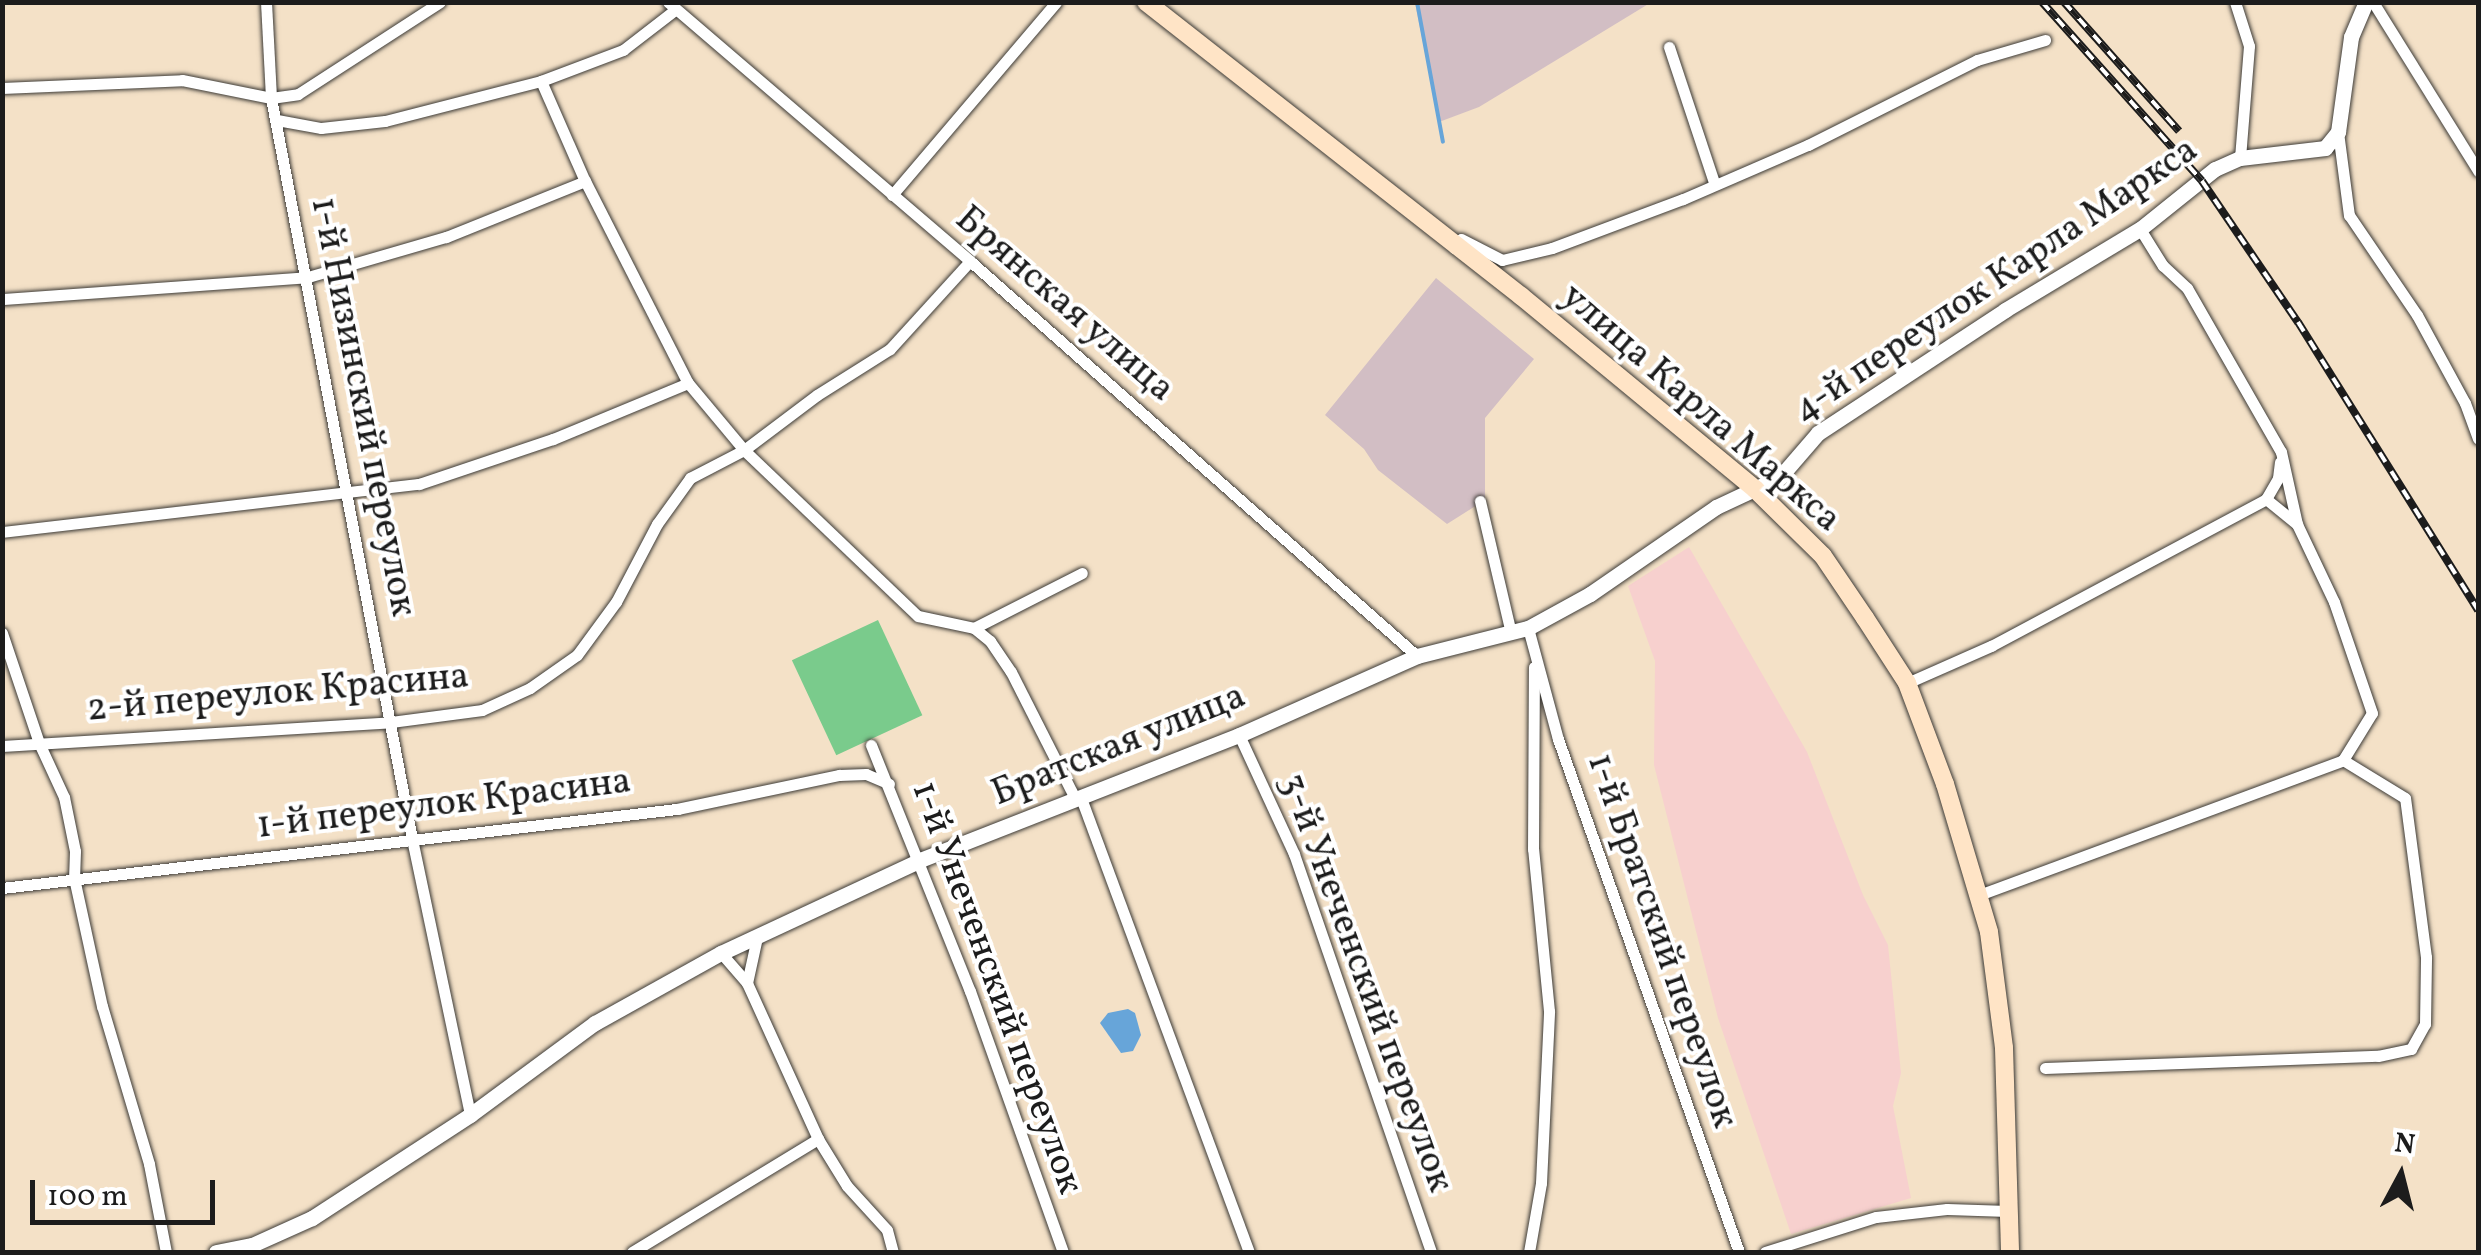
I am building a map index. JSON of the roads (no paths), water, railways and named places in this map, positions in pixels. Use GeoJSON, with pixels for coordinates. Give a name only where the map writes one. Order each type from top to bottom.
{"type":"FeatureCollection","features":[{"type":"Feature","properties":{"kind":"main road","name":"улица Карла Маркса"},"geometry":{"type":"LineString","coordinates":[[1146,2],[1454,248],[1520,296],[1755,489],[1822,556],[1907,684],[1945,784],[1989,932],[2004,1048],[2010,1252]]}},
{"type":"Feature","properties":{"kind":"street","name":"1-й Низинский переулок"},"geometry":{"type":"LineString","coordinates":[[266,2],[271,98],[412,839],[470,1114]]}},
{"type":"Feature","properties":{"kind":"street"},"geometry":{"type":"LineString","coordinates":[[2,88],[182,80],[271,98],[298,94],[440,2]]}},
{"type":"Feature","properties":{"kind":"street"},"geometry":{"type":"LineString","coordinates":[[892,195],[1056,2]]}},
{"type":"Feature","properties":{"kind":"street"},"geometry":{"type":"LineString","coordinates":[[2235,2],[2248,46],[2240,158]]}},
{"type":"Feature","properties":{"kind":"street"},"geometry":{"type":"LineString","coordinates":[[2478,172],[2370,2],[2351,38],[2338,132],[2349,215],[2417,315],[2464,402],[2478,439]]}},
{"type":"Feature","properties":{"kind":"street"},"geometry":{"type":"LineString","coordinates":[[277,120],[321,128],[385,121],[541,81],[623,50],[671,6]]}},
{"type":"Feature","properties":{"kind":"street","name":"Брянская улица"},"geometry":{"type":"LineString","coordinates":[[671,6],[970,261],[1417,656]]}},
{"type":"Feature","properties":{"kind":"street"},"geometry":{"type":"LineString","coordinates":[[1454,248],[1461,238],[1502,260],[1552,248],[1683,199],[1714,182],[1808,145],[1977,60],[2045,40]]}},
{"type":"Feature","properties":{"kind":"street"},"geometry":{"type":"LineString","coordinates":[[1669,47],[1714,182]]}},
{"type":"Feature","properties":{"kind":"street"},"geometry":{"type":"LineString","coordinates":[[541,81],[585,182],[688,383],[744,450],[918,616],[974,628],[990,641],[1012,672],[1078,798],[1249,1252]]}},
{"type":"Feature","properties":{"kind":"street","name":"4-й переулок Карла Маркса"},"geometry":{"type":"LineString","coordinates":[[1755,489],[1780,476],[1818,434],[1864,402],[2140,229],[2211,172],[2240,158],[2325,148],[2338,132]]}},
{"type":"Feature","properties":{"kind":"street"},"geometry":{"type":"LineString","coordinates":[[2,300],[308,277],[446,238],[585,182]]}},
{"type":"Feature","properties":{"kind":"street"},"geometry":{"type":"LineString","coordinates":[[1978,895],[2343,760],[2372,713],[2334,602],[2297,524],[2282,452],[2187,288],[2163,266],[2140,229]]}},
{"type":"Feature","properties":{"kind":"street","name":"2-й переулок Красина"},"geometry":{"type":"LineString","coordinates":[[2,746],[391,722],[482,710],[530,688],[577,654],[616,602],[657,524],[690,478],[744,450],[817,394],[890,350],[970,261]]}},
{"type":"Feature","properties":{"kind":"street"},"geometry":{"type":"LineString","coordinates":[[2,532],[419,484],[554,439],[688,383]]}},
{"type":"Feature","properties":{"kind":"street"},"geometry":{"type":"LineString","coordinates":[[1907,684],[1991,646],[2266,498],[2278,478],[2282,452]]}},
{"type":"Feature","properties":{"kind":"street","name":"Братская улица"},"geometry":{"type":"LineString","coordinates":[[216,1252],[254,1249],[312,1218],[470,1114],[595,1023],[721,952],[920,860],[1239,734],[1417,656],[1528,628],[1590,594],[1716,506],[1755,489]]}},
{"type":"Feature","properties":{"kind":"street"},"geometry":{"type":"LineString","coordinates":[[2266,498],[2297,524]]}},
{"type":"Feature","properties":{"kind":"street"},"geometry":{"type":"LineString","coordinates":[[1480,501],[1511,633]]}},
{"type":"Feature","properties":{"kind":"street"},"geometry":{"type":"LineString","coordinates":[[974,628],[1082,573]]}},
{"type":"Feature","properties":{"kind":"street","name":"1-й Братский переулок"},"geometry":{"type":"LineString","coordinates":[[1528,628],[1594,846],[1739,1252]]}},
{"type":"Feature","properties":{"kind":"street"},"geometry":{"type":"LineString","coordinates":[[2,633],[39,743],[64,797],[75,850],[74,878],[102,1006],[149,1164],[166,1252]]}},
{"type":"Feature","properties":{"kind":"street","name":"1-й Братский переулок"},"geometry":{"type":"LineString","coordinates":[[1528,1252],[1541,1183],[1549,1011],[1533,849],[1534,648]]}},
{"type":"Feature","properties":{"kind":"street","name":"3-й Унеченский переулок"},"geometry":{"type":"LineString","coordinates":[[1239,734],[1294,854],[1431,1252]]}},
{"type":"Feature","properties":{"kind":"street","name":"1-й Унеченский переулок"},"geometry":{"type":"LineString","coordinates":[[870,746],[920,860],[1063,1252]]}},
{"type":"Feature","properties":{"kind":"street"},"geometry":{"type":"LineString","coordinates":[[2046,1068],[2360,1057],[2411,1050],[2425,1024],[2426,957],[2405,798],[2343,760]]}},
{"type":"Feature","properties":{"kind":"street","name":"1-й переулок Красина"},"geometry":{"type":"LineString","coordinates":[[2,888],[677,809],[839,774],[866,774],[889,784]]}},
{"type":"Feature","properties":{"kind":"street"},"geometry":{"type":"LineString","coordinates":[[748,983],[757,936]]}},
{"type":"Feature","properties":{"kind":"street"},"geometry":{"type":"LineString","coordinates":[[721,952],[748,983],[818,1139],[847,1186],[887,1230],[892,1252]]}},
{"type":"Feature","properties":{"kind":"street"},"geometry":{"type":"LineString","coordinates":[[632,1252],[818,1139]]}},
{"type":"Feature","properties":{"kind":"street"},"geometry":{"type":"LineString","coordinates":[[1765,1252],[1876,1217],[1947,1209],[2008,1211]]}},
{"type":"Feature","properties":{"kind":"water"},"geometry":{"type":"Polygon","coordinates":[[[1128,1009],[1135,1013],[1141,1035],[1133,1051],[1121,1053],[1100,1023],[1108,1013],[1128,1009]]]}},
{"type":"Feature","properties":{"kind":"waterway"},"geometry":{"type":"LineString","coordinates":[[1417,2],[1443,142]]}},
{"type":"Feature","properties":{"kind":"railway"},"geometry":{"type":"LineString","coordinates":[[2042,2],[2202,181],[2298,322],[2478,610]]}},
{"type":"Feature","properties":{"kind":"railway"},"geometry":{"type":"LineString","coordinates":[[2064,2],[2179,131]]}}]}
